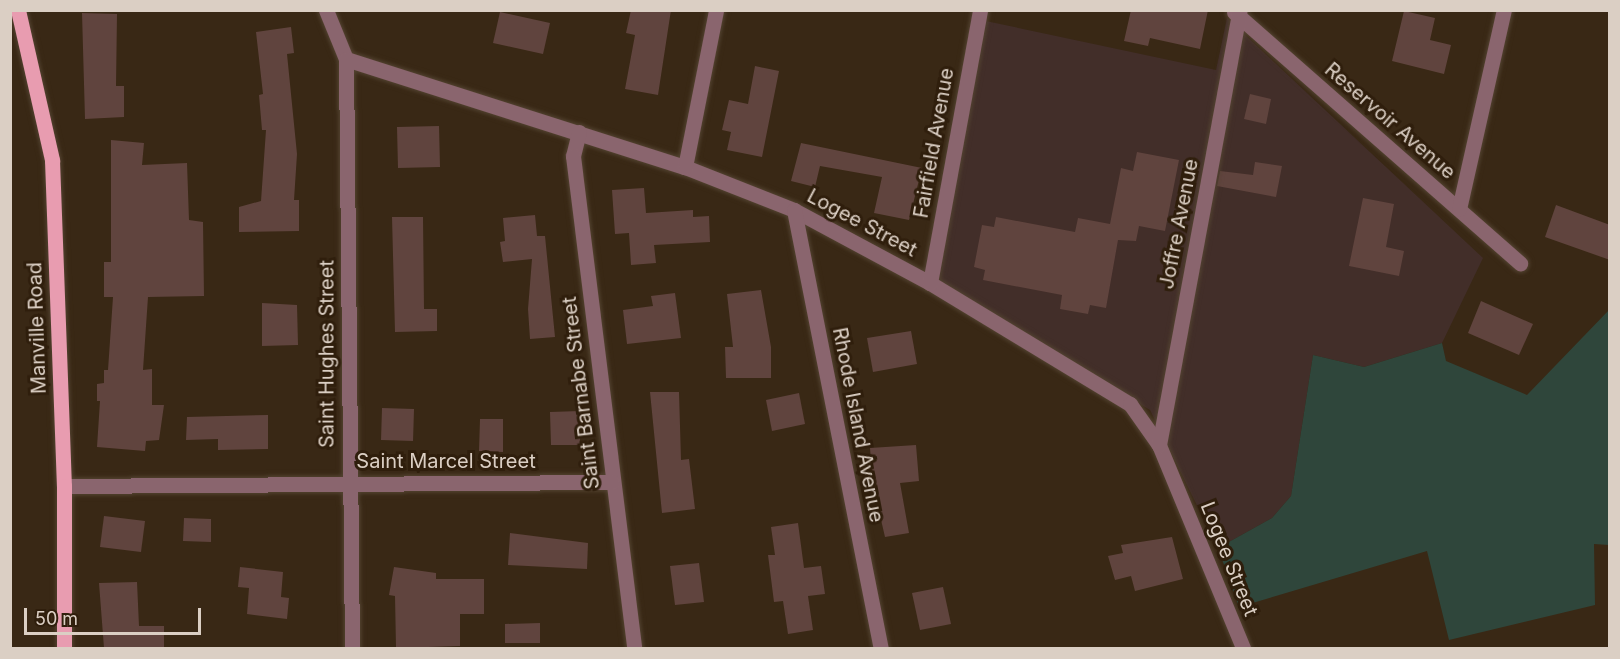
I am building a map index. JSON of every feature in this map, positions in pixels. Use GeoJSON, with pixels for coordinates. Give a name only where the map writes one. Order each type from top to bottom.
{"type":"FeatureCollection","features":[{"type":"Feature","properties":{"kind":"main road","name":"Manville Road"},"geometry":{"type":"LineString","coordinates":[[18,10],[52,160],[64,486],[64,648]]}},
{"type":"Feature","properties":{"kind":"street"},"geometry":{"type":"LineString","coordinates":[[326,10],[346,59]]}},
{"type":"Feature","properties":{"kind":"street"},"geometry":{"type":"LineString","coordinates":[[685,167],[716,10]]}},
{"type":"Feature","properties":{"kind":"street","name":"Fairfield Avenue"},"geometry":{"type":"LineString","coordinates":[[930,283],[980,10]]}},
{"type":"Feature","properties":{"kind":"street"},"geometry":{"type":"LineString","coordinates":[[1459,209],[1504,10]]}},
{"type":"Feature","properties":{"kind":"street","name":"Reservoir Avenue"},"geometry":{"type":"LineString","coordinates":[[1237,12],[1520,263]]}},
{"type":"Feature","properties":{"kind":"street","name":"Joffre Avenue"},"geometry":{"type":"LineString","coordinates":[[1159,445],[1237,12]]}},
{"type":"Feature","properties":{"kind":"street","name":"Logee Street"},"geometry":{"type":"LineString","coordinates":[[346,59],[685,167],[794,210],[930,283],[1130,404],[1159,445],[1243,648]]}},
{"type":"Feature","properties":{"kind":"street","name":"Saint Hughes Street"},"geometry":{"type":"LineString","coordinates":[[346,59],[352,648]]}},
{"type":"Feature","properties":{"kind":"street","name":"Saint Barnabe Street"},"geometry":{"type":"LineString","coordinates":[[579,132],[573,156],[634,648]]}},
{"type":"Feature","properties":{"kind":"street","name":"Rhode Island Avenue"},"geometry":{"type":"LineString","coordinates":[[794,210],[880,648]]}},
{"type":"Feature","properties":{"kind":"street","name":"Saint Marcel Street"},"geometry":{"type":"LineString","coordinates":[[64,486],[349,482],[612,482]]}},
{"type":"Feature","properties":{"kind":"shaded area"},"geometry":{"type":"Polygon","coordinates":[[[1227,18],[1483,258],[1442,343],[1364,367],[1313,355],[1291,496],[1272,518],[1218,548],[1150,410],[924,273],[981,20],[1216,70],[1227,18]]]}},
{"type":"Feature","properties":{"kind":"green space"},"geometry":{"type":"Polygon","coordinates":[[[1609,310],[1609,545],[1594,544],[1595,605],[1449,640],[1427,551],[1239,607],[1218,548],[1272,518],[1291,496],[1313,355],[1364,367],[1442,343],[1446,361],[1527,395],[1609,310]]]}},
{"type":"Feature","properties":{"kind":"building"},"geometry":{"type":"Polygon","coordinates":[[[631,10],[671,10],[658,95],[625,89],[635,35],[626,33],[631,10]]]}},
{"type":"Feature","properties":{"kind":"building"},"geometry":{"type":"Polygon","coordinates":[[[1131,10],[1208,10],[1200,49],[1150,38],[1148,46],[1124,41],[1131,10]]]}},
{"type":"Feature","properties":{"kind":"building"},"geometry":{"type":"Polygon","coordinates":[[[1404,11],[1435,18],[1430,40],[1451,45],[1444,74],[1392,61],[1404,11]]]}},
{"type":"Feature","properties":{"kind":"building"},"geometry":{"type":"Polygon","coordinates":[[[500,12],[550,23],[543,54],[493,43],[500,12]]]}},
{"type":"Feature","properties":{"kind":"building"},"geometry":{"type":"Polygon","coordinates":[[[82,13],[117,14],[116,86],[124,86],[124,117],[85,119],[82,13]]]}},
{"type":"Feature","properties":{"kind":"building"},"geometry":{"type":"Polygon","coordinates":[[[291,27],[294,53],[287,54],[297,154],[294,200],[299,200],[299,231],[239,232],[239,207],[261,201],[266,130],[262,130],[259,95],[263,94],[256,32],[291,27]]]}},
{"type":"Feature","properties":{"kind":"building"},"geometry":{"type":"Polygon","coordinates":[[[755,66],[779,71],[762,157],[727,150],[731,132],[722,130],[729,100],[748,104],[755,66]]]}},
{"type":"Feature","properties":{"kind":"building"},"geometry":{"type":"Polygon","coordinates":[[[1250,94],[1271,99],[1266,124],[1244,119],[1250,94]]]}},
{"type":"Feature","properties":{"kind":"building"},"geometry":{"type":"Polygon","coordinates":[[[439,126],[440,167],[398,168],[397,127],[439,126]]]}},
{"type":"Feature","properties":{"kind":"building"},"geometry":{"type":"Polygon","coordinates":[[[111,140],[144,143],[142,165],[187,163],[189,220],[203,222],[204,296],[148,297],[143,370],[152,369],[152,405],[164,405],[159,440],[146,441],[145,451],[97,447],[100,401],[97,401],[97,384],[104,383],[104,370],[108,370],[113,297],[104,297],[104,262],[111,262],[111,140]]]}},
{"type":"Feature","properties":{"kind":"building"},"geometry":{"type":"Polygon","coordinates":[[[801,143],[922,168],[909,220],[874,213],[882,177],[820,166],[815,187],[791,181],[801,143]]]}},
{"type":"Feature","properties":{"kind":"building"},"geometry":{"type":"Polygon","coordinates":[[[1137,152],[1179,160],[1165,231],[1139,226],[1136,241],[1118,240],[1106,308],[1090,305],[1088,314],[1060,309],[1062,295],[983,280],[985,270],[974,267],[982,225],[994,227],[996,217],[1075,232],[1078,218],[1110,224],[1121,168],[1133,171],[1137,152]]]}},
{"type":"Feature","properties":{"kind":"building"},"geometry":{"type":"Polygon","coordinates":[[[1255,162],[1282,166],[1276,197],[1217,186],[1220,171],[1253,175],[1255,162]]]}},
{"type":"Feature","properties":{"kind":"building"},"geometry":{"type":"Polygon","coordinates":[[[644,188],[646,213],[693,210],[693,217],[709,216],[710,242],[654,245],[656,263],[631,265],[629,233],[615,234],[612,190],[644,188]]]}},
{"type":"Feature","properties":{"kind":"building"},"geometry":{"type":"Polygon","coordinates":[[[1363,198],[1394,204],[1386,247],[1404,251],[1399,276],[1349,266],[1363,198]]]}},
{"type":"Feature","properties":{"kind":"building"},"geometry":{"type":"Polygon","coordinates":[[[1556,205],[1610,225],[1610,260],[1545,237],[1556,205]]]}},
{"type":"Feature","properties":{"kind":"building"},"geometry":{"type":"Polygon","coordinates":[[[535,215],[537,236],[545,236],[555,337],[530,339],[528,309],[532,259],[503,262],[500,242],[505,241],[503,218],[535,215]]]}},
{"type":"Feature","properties":{"kind":"building"},"geometry":{"type":"Polygon","coordinates":[[[392,217],[423,217],[424,309],[437,309],[437,331],[395,332],[392,217]]]}},
{"type":"Feature","properties":{"kind":"building"},"geometry":{"type":"Polygon","coordinates":[[[761,290],[771,347],[771,378],[726,378],[725,347],[733,347],[727,294],[761,290]]]}},
{"type":"Feature","properties":{"kind":"building"},"geometry":{"type":"Polygon","coordinates":[[[675,293],[681,338],[627,344],[623,310],[653,306],[651,296],[675,293]]]}},
{"type":"Feature","properties":{"kind":"building"},"geometry":{"type":"Polygon","coordinates":[[[1481,301],[1533,324],[1519,355],[1468,333],[1481,301]]]}},
{"type":"Feature","properties":{"kind":"building"},"geometry":{"type":"Polygon","coordinates":[[[262,303],[297,305],[298,345],[262,346],[262,303]]]}},
{"type":"Feature","properties":{"kind":"building"},"geometry":{"type":"Polygon","coordinates":[[[911,331],[917,364],[873,372],[867,338],[911,331]]]}},
{"type":"Feature","properties":{"kind":"building"},"geometry":{"type":"Polygon","coordinates":[[[650,392],[679,392],[681,460],[689,459],[695,509],[662,513],[650,392]]]}},
{"type":"Feature","properties":{"kind":"building"},"geometry":{"type":"Polygon","coordinates":[[[799,393],[805,424],[772,431],[766,400],[799,393]]]}},
{"type":"Feature","properties":{"kind":"building"},"geometry":{"type":"Polygon","coordinates":[[[382,408],[414,409],[413,441],[381,440],[382,408]]]}},
{"type":"Feature","properties":{"kind":"building"},"geometry":{"type":"Polygon","coordinates":[[[580,411],[580,445],[551,445],[550,412],[580,411]]]}},
{"type":"Feature","properties":{"kind":"building"},"geometry":{"type":"Polygon","coordinates":[[[268,415],[268,449],[218,450],[218,439],[186,440],[187,417],[268,415]]]}},
{"type":"Feature","properties":{"kind":"building"},"geometry":{"type":"Polygon","coordinates":[[[480,419],[503,419],[503,452],[479,451],[480,419]]]}},
{"type":"Feature","properties":{"kind":"building"},"geometry":{"type":"Polygon","coordinates":[[[916,445],[919,481],[900,483],[909,533],[885,537],[873,485],[870,448],[916,445]]]}},
{"type":"Feature","properties":{"kind":"building"},"geometry":{"type":"Polygon","coordinates":[[[104,516],[145,521],[141,552],[100,547],[104,516]]]}},
{"type":"Feature","properties":{"kind":"building"},"geometry":{"type":"Polygon","coordinates":[[[184,518],[211,519],[211,542],[183,541],[184,518]]]}},
{"type":"Feature","properties":{"kind":"building"},"geometry":{"type":"Polygon","coordinates":[[[798,523],[804,568],[821,566],[825,594],[808,596],[813,630],[788,634],[783,601],[774,602],[768,555],[775,555],[771,527],[798,523]]]}},
{"type":"Feature","properties":{"kind":"building"},"geometry":{"type":"Polygon","coordinates":[[[510,533],[588,543],[587,569],[508,565],[510,533]]]}},
{"type":"Feature","properties":{"kind":"building"},"geometry":{"type":"Polygon","coordinates":[[[1172,537],[1183,579],[1135,591],[1131,576],[1115,580],[1108,556],[1123,553],[1121,545],[1172,537]]]}},
{"type":"Feature","properties":{"kind":"building"},"geometry":{"type":"Polygon","coordinates":[[[699,563],[704,602],[675,605],[670,566],[699,563]]]}},
{"type":"Feature","properties":{"kind":"building"},"geometry":{"type":"Polygon","coordinates":[[[240,567],[283,572],[281,597],[289,598],[287,619],[247,614],[249,588],[238,587],[240,567]]]}},
{"type":"Feature","properties":{"kind":"building"},"geometry":{"type":"Polygon","coordinates":[[[394,567],[436,573],[436,579],[484,579],[484,614],[460,614],[460,646],[396,648],[395,596],[389,595],[394,567]]]}},
{"type":"Feature","properties":{"kind":"building"},"geometry":{"type":"Polygon","coordinates":[[[137,582],[139,626],[164,626],[164,648],[104,648],[99,583],[137,582]]]}},
{"type":"Feature","properties":{"kind":"building"},"geometry":{"type":"Polygon","coordinates":[[[943,587],[951,624],[920,630],[912,593],[943,587]]]}},
{"type":"Feature","properties":{"kind":"building"},"geometry":{"type":"Polygon","coordinates":[[[540,623],[540,643],[505,643],[505,624],[540,623]]]}}]}
